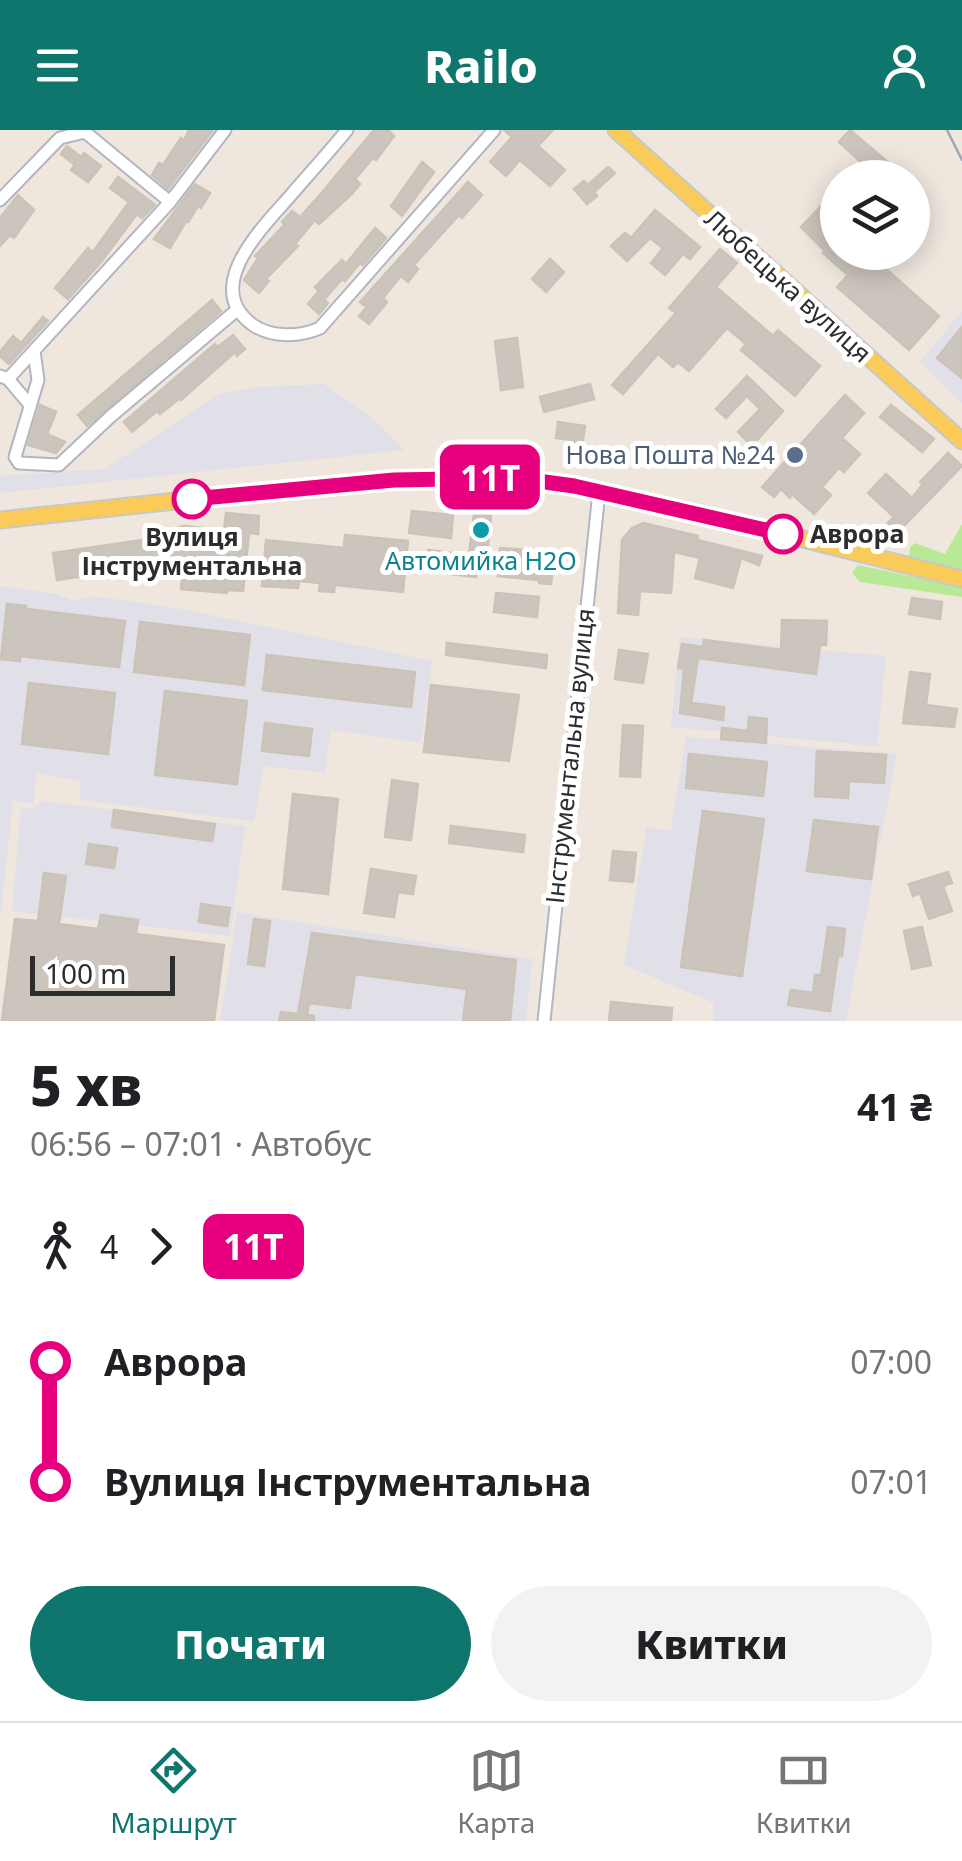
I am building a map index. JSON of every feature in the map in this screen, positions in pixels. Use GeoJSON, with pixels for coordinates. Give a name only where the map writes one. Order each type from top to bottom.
{"type":"FeatureCollection","features":[{"type":"Feature","properties":{"kind":"main road","name":"Любецька вулиця"},"geometry":{"type":"LineString","coordinates":[[616,130],[962,441]]}},
{"type":"Feature","properties":{"kind":"main road"},"geometry":{"type":"LineString","coordinates":[[0,520],[394,480],[516,478],[691,511],[962,579]]}},
{"type":"Feature","properties":{"kind":"street"},"geometry":{"type":"LineString","coordinates":[[30,405],[4,377],[34,351],[170,202],[225,130]]}},
{"type":"Feature","properties":{"kind":"street"},"geometry":{"type":"LineString","coordinates":[[348,130],[245,248],[234,282],[238,310],[255,326],[296,335],[320,328],[494,130]]}},
{"type":"Feature","properties":{"kind":"street"},"geometry":{"type":"LineString","coordinates":[[0,200],[60,138],[85,132],[170,202]]}},
{"type":"Feature","properties":{"kind":"street"},"geometry":{"type":"LineString","coordinates":[[34,351],[38,380],[14,457],[19,463],[60,464],[238,310]]}},
{"type":"Feature","properties":{"kind":"street","name":"Інструментальна вулиця"},"geometry":{"type":"LineString","coordinates":[[544,1021],[599,492]]}},
{"type":"Feature","properties":{"kind":"shaded area"},"geometry":{"type":"Polygon","coordinates":[[[962,311],[962,403],[920,362],[962,311]]]}},
{"type":"Feature","properties":{"kind":"shaded area"},"geometry":{"type":"Polygon","coordinates":[[[324,384],[376,421],[404,450],[0,493],[0,476],[104,469],[220,394],[257,387],[324,384]]]}},
{"type":"Feature","properties":{"kind":"shaded area"},"geometry":{"type":"Polygon","coordinates":[[[0,586],[57,594],[73,601],[94,596],[182,609],[432,661],[421,743],[331,730],[325,773],[264,766],[254,821],[80,800],[80,781],[36,773],[34,804],[13,801],[0,921],[0,586]]]}},
{"type":"Feature","properties":{"kind":"shaded area"},"geometry":{"type":"Polygon","coordinates":[[[680,637],[886,656],[877,746],[671,727],[680,637]]]}},
{"type":"Feature","properties":{"kind":"shaded area"},"geometry":{"type":"Polygon","coordinates":[[[686,737],[897,754],[846,1021],[713,1021],[714,1003],[624,965],[646,828],[671,830],[686,737]]]}},
{"type":"Feature","properties":{"kind":"shaded area"},"geometry":{"type":"Polygon","coordinates":[[[42,801],[245,826],[230,936],[12,911],[21,807],[33,809],[42,801]]]}},
{"type":"Feature","properties":{"kind":"shaded area"},"geometry":{"type":"Polygon","coordinates":[[[237,912],[532,959],[526,1021],[220,1021],[237,912]]]}},
{"type":"Feature","properties":{"kind":"green space"},"geometry":{"type":"Polygon","coordinates":[[[962,524],[962,572],[909,556],[915,543],[945,554],[962,524]]]}},
{"type":"Feature","properties":{"kind":"green space"},"geometry":{"type":"Polygon","coordinates":[[[858,565],[962,587],[962,597],[860,582],[852,573],[858,565]]]}},
{"type":"Feature","properties":{"kind":"building"},"geometry":{"type":"Polygon","coordinates":[[[189,130],[213,130],[168,189],[152,175],[181,138],[184,141],[189,130]]]}},
{"type":"Feature","properties":{"kind":"building"},"geometry":{"type":"Polygon","coordinates":[[[374,130],[388,130],[394,136],[355,179],[360,184],[351,195],[319,224],[315,220],[259,293],[244,280],[258,258],[255,256],[292,211],[300,217],[327,187],[334,190],[328,185],[374,130]]]}},
{"type":"Feature","properties":{"kind":"building"},"geometry":{"type":"Polygon","coordinates":[[[504,130],[553,130],[538,146],[565,170],[550,186],[520,160],[506,176],[490,162],[512,137],[504,130]]]}},
{"type":"Feature","properties":{"kind":"building"},"geometry":{"type":"Polygon","coordinates":[[[850,130],[885,160],[858,160],[839,142],[850,130]]]}},
{"type":"Feature","properties":{"kind":"building"},"geometry":{"type":"Polygon","coordinates":[[[67,146],[101,166],[88,182],[71,170],[75,165],[61,154],[67,146]]]}},
{"type":"Feature","properties":{"kind":"building"},"geometry":{"type":"Polygon","coordinates":[[[422,162],[434,172],[402,216],[391,206],[422,162]]]}},
{"type":"Feature","properties":{"kind":"building"},"geometry":{"type":"Polygon","coordinates":[[[608,167],[615,173],[587,204],[574,189],[584,181],[588,185],[608,167]]]}},
{"type":"Feature","properties":{"kind":"building"},"geometry":{"type":"Polygon","coordinates":[[[118,177],[155,205],[142,218],[137,214],[68,299],[55,288],[88,248],[93,252],[129,202],[110,188],[118,177]]]}},
{"type":"Feature","properties":{"kind":"building"},"geometry":{"type":"Polygon","coordinates":[[[468,182],[482,195],[414,265],[418,269],[408,282],[401,276],[369,324],[359,316],[367,307],[360,302],[468,182]]]}},
{"type":"Feature","properties":{"kind":"building"},"geometry":{"type":"Polygon","coordinates":[[[195,184],[210,193],[170,248],[154,239],[195,184]]]}},
{"type":"Feature","properties":{"kind":"building"},"geometry":{"type":"Polygon","coordinates":[[[18,195],[34,210],[14,238],[10,235],[0,246],[0,218],[18,195]]]}},
{"type":"Feature","properties":{"kind":"building"},"geometry":{"type":"Polygon","coordinates":[[[820,207],[820,246],[801,227],[820,207]]]}},
{"type":"Feature","properties":{"kind":"building"},"geometry":{"type":"Polygon","coordinates":[[[655,210],[700,247],[690,259],[683,254],[665,275],[651,263],[663,248],[650,238],[627,261],[611,246],[625,233],[631,238],[655,210]]]}},
{"type":"Feature","properties":{"kind":"building"},"geometry":{"type":"Polygon","coordinates":[[[375,228],[386,238],[363,265],[360,263],[345,281],[342,279],[324,300],[328,303],[319,314],[308,304],[319,291],[315,287],[342,260],[346,264],[375,228]]]}},
{"type":"Feature","properties":{"kind":"building"},"geometry":{"type":"Polygon","coordinates":[[[720,249],[737,263],[716,287],[773,336],[778,330],[820,366],[795,396],[741,350],[746,344],[727,328],[689,371],[678,362],[673,367],[658,354],[623,394],[612,385],[676,313],[669,308],[720,249]]]}},
{"type":"Feature","properties":{"kind":"building"},"geometry":{"type":"Polygon","coordinates":[[[550,259],[564,272],[546,292],[532,279],[550,259]]]}},
{"type":"Feature","properties":{"kind":"building"},"geometry":{"type":"Polygon","coordinates":[[[842,270],[887,270],[939,316],[909,350],[837,287],[848,275],[842,270]]]}},
{"type":"Feature","properties":{"kind":"building"},"geometry":{"type":"Polygon","coordinates":[[[212,300],[221,311],[87,426],[78,415],[212,300]]]}},
{"type":"Feature","properties":{"kind":"building"},"geometry":{"type":"Polygon","coordinates":[[[43,317],[48,321],[9,364],[0,356],[13,336],[21,343],[43,317]]]}},
{"type":"Feature","properties":{"kind":"building"},"geometry":{"type":"Polygon","coordinates":[[[962,327],[962,378],[937,358],[962,327]]]}},
{"type":"Feature","properties":{"kind":"building"},"geometry":{"type":"Polygon","coordinates":[[[233,335],[245,349],[237,356],[235,352],[181,400],[160,414],[157,411],[132,432],[124,422],[215,344],[218,347],[233,335]]]}},
{"type":"Feature","properties":{"kind":"building"},"geometry":{"type":"Polygon","coordinates":[[[517,338],[523,387],[501,390],[495,341],[517,338]]]}},
{"type":"Feature","properties":{"kind":"building"},"geometry":{"type":"Polygon","coordinates":[[[747,376],[783,411],[752,446],[738,432],[760,409],[747,396],[726,418],[716,409],[747,376]]]}},
{"type":"Feature","properties":{"kind":"building"},"geometry":{"type":"Polygon","coordinates":[[[590,384],[594,399],[544,412],[540,397],[590,384]]]}},
{"type":"Feature","properties":{"kind":"building"},"geometry":{"type":"Polygon","coordinates":[[[845,395],[864,413],[842,438],[860,454],[844,472],[839,468],[822,487],[831,495],[814,514],[781,489],[774,497],[762,487],[845,395]]]}},
{"type":"Feature","properties":{"kind":"building"},"geometry":{"type":"Polygon","coordinates":[[[40,405],[56,412],[47,434],[65,442],[56,453],[28,445],[40,405]]]}},
{"type":"Feature","properties":{"kind":"building"},"geometry":{"type":"Polygon","coordinates":[[[891,405],[934,439],[922,452],[880,417],[891,405]]]}},
{"type":"Feature","properties":{"kind":"building"},"geometry":{"type":"Polygon","coordinates":[[[558,422],[585,426],[579,466],[568,465],[572,440],[556,438],[558,422]]]}},
{"type":"Feature","properties":{"kind":"building"},"geometry":{"type":"Polygon","coordinates":[[[948,453],[962,466],[898,532],[888,523],[894,517],[868,493],[886,474],[912,498],[923,484],[920,482],[948,453]]]}},
{"type":"Feature","properties":{"kind":"building"},"geometry":{"type":"Polygon","coordinates":[[[412,511],[453,515],[451,538],[409,533],[412,511]]]}},
{"type":"Feature","properties":{"kind":"building"},"geometry":{"type":"Polygon","coordinates":[[[226,513],[259,516],[258,534],[249,533],[243,591],[181,589],[182,577],[154,575],[149,566],[57,580],[53,553],[149,539],[183,526],[224,530],[226,513]]]}},
{"type":"Feature","properties":{"kind":"building"},"geometry":{"type":"Polygon","coordinates":[[[474,514],[491,516],[488,546],[480,545],[476,577],[425,571],[428,550],[469,555],[474,514]]]}},
{"type":"Feature","properties":{"kind":"building"},"geometry":{"type":"Polygon","coordinates":[[[643,523],[762,556],[759,565],[741,558],[733,588],[695,578],[700,558],[674,552],[671,593],[640,591],[638,615],[618,613],[622,540],[632,528],[643,523]]]}},
{"type":"Feature","properties":{"kind":"building"},"geometry":{"type":"Polygon","coordinates":[[[345,535],[408,541],[403,592],[335,585],[334,592],[319,591],[320,583],[299,581],[298,588],[262,586],[266,540],[344,548],[345,535]]]}},
{"type":"Feature","properties":{"kind":"building"},"geometry":{"type":"Polygon","coordinates":[[[500,548],[554,552],[551,584],[498,576],[500,548]]]}},
{"type":"Feature","properties":{"kind":"building"},"geometry":{"type":"Polygon","coordinates":[[[496,593],[539,597],[537,617],[494,612],[496,593]]]}},
{"type":"Feature","properties":{"kind":"building"},"geometry":{"type":"Polygon","coordinates":[[[912,598],[942,602],[940,619],[909,614],[912,598]]]}},
{"type":"Feature","properties":{"kind":"building"},"geometry":{"type":"Polygon","coordinates":[[[7,604],[125,621],[119,667],[20,656],[20,661],[1,659],[7,604]]]}},
{"type":"Feature","properties":{"kind":"building"},"geometry":{"type":"Polygon","coordinates":[[[782,620],[827,621],[826,645],[820,645],[816,674],[698,658],[691,703],[724,707],[723,720],[680,713],[684,669],[678,668],[682,644],[703,647],[704,640],[781,650],[782,620]]]}},
{"type":"Feature","properties":{"kind":"building"},"geometry":{"type":"Polygon","coordinates":[[[140,622],[250,635],[244,685],[134,672],[140,622]]]}},
{"type":"Feature","properties":{"kind":"building"},"geometry":{"type":"Polygon","coordinates":[[[447,643],[547,655],[546,668],[446,655],[447,643]]]}},
{"type":"Feature","properties":{"kind":"building"},"geometry":{"type":"Polygon","coordinates":[[[619,650],[648,654],[643,683],[615,679],[619,650]]]}},
{"type":"Feature","properties":{"kind":"building"},"geometry":{"type":"Polygon","coordinates":[[[267,655],[415,672],[411,707],[263,690],[267,655]]]}},
{"type":"Feature","properties":{"kind":"building"},"geometry":{"type":"Polygon","coordinates":[[[910,672],[930,674],[926,705],[957,709],[954,727],[903,723],[910,672]]]}},
{"type":"Feature","properties":{"kind":"building"},"geometry":{"type":"Polygon","coordinates":[[[29,683],[115,693],[108,754],[22,744],[29,683]]]}},
{"type":"Feature","properties":{"kind":"building"},"geometry":{"type":"Polygon","coordinates":[[[431,685],[519,695],[509,761],[424,752],[431,685]]]}},
{"type":"Feature","properties":{"kind":"building"},"geometry":{"type":"Polygon","coordinates":[[[165,691],[247,701],[237,784],[155,775],[165,691]]]}},
{"type":"Feature","properties":{"kind":"building"},"geometry":{"type":"Polygon","coordinates":[[[749,717],[767,719],[766,743],[721,739],[722,728],[748,731],[749,717]]]}},
{"type":"Feature","properties":{"kind":"building"},"geometry":{"type":"Polygon","coordinates":[[[265,723],[312,729],[309,756],[262,751],[265,723]]]}},
{"type":"Feature","properties":{"kind":"building"},"geometry":{"type":"Polygon","coordinates":[[[623,725],[643,726],[640,777],[620,776],[623,725]]]}},
{"type":"Feature","properties":{"kind":"building"},"geometry":{"type":"Polygon","coordinates":[[[817,751],[886,755],[884,783],[849,781],[848,798],[815,796],[817,751]]]}},
{"type":"Feature","properties":{"kind":"building"},"geometry":{"type":"Polygon","coordinates":[[[689,754],[767,762],[763,796],[686,788],[689,754]]]}},
{"type":"Feature","properties":{"kind":"building"},"geometry":{"type":"Polygon","coordinates":[[[392,780],[418,784],[411,840],[385,837],[392,780]]]}},
{"type":"Feature","properties":{"kind":"building"},"geometry":{"type":"Polygon","coordinates":[[[293,794],[338,799],[328,894],[283,889],[293,794]]]}},
{"type":"Feature","properties":{"kind":"building"},"geometry":{"type":"Polygon","coordinates":[[[114,810],[215,824],[212,841],[112,827],[114,810]]]}},
{"type":"Feature","properties":{"kind":"building"},"geometry":{"type":"Polygon","coordinates":[[[703,811],[764,819],[742,976],[681,967],[703,811]]]}},
{"type":"Feature","properties":{"kind":"building"},"geometry":{"type":"Polygon","coordinates":[[[814,820],[878,827],[871,879],[807,871],[814,820]]]}},
{"type":"Feature","properties":{"kind":"building"},"geometry":{"type":"Polygon","coordinates":[[[451,826],[525,835],[523,852],[449,843],[451,826]]]}},
{"type":"Feature","properties":{"kind":"building"},"geometry":{"type":"Polygon","coordinates":[[[89,844],[117,848],[114,868],[86,864],[89,844]]]}},
{"type":"Feature","properties":{"kind":"building"},"geometry":{"type":"Polygon","coordinates":[[[613,851],[636,853],[633,882],[610,880],[613,851]]]}},
{"type":"Feature","properties":{"kind":"building"},"geometry":{"type":"Polygon","coordinates":[[[371,869],[416,876],[413,894],[398,892],[394,917],[364,913],[371,869]]]}},
{"type":"Feature","properties":{"kind":"building"},"geometry":{"type":"Polygon","coordinates":[[[948,872],[952,883],[943,886],[952,911],[929,919],[920,893],[913,896],[909,884],[948,872]]]}},
{"type":"Feature","properties":{"kind":"building"},"geometry":{"type":"Polygon","coordinates":[[[44,873],[66,876],[59,924],[98,929],[101,915],[138,920],[136,934],[224,945],[214,1021],[2,1021],[15,919],[38,921],[44,873]]]}},
{"type":"Feature","properties":{"kind":"building"},"geometry":{"type":"Polygon","coordinates":[[[201,904],[230,908],[227,926],[199,922],[201,904]]]}},
{"type":"Feature","properties":{"kind":"building"},"geometry":{"type":"Polygon","coordinates":[[[254,919],[270,921],[264,966],[248,964],[254,919]]]}},
{"type":"Feature","properties":{"kind":"building"},"geometry":{"type":"Polygon","coordinates":[[[828,927],[845,929],[830,1011],[788,1005],[791,990],[813,993],[815,975],[821,975],[828,927]]]}},
{"type":"Feature","properties":{"kind":"building"},"geometry":{"type":"Polygon","coordinates":[[[922,927],[931,965],[912,969],[904,931],[922,927]]]}},
{"type":"Feature","properties":{"kind":"building"},"geometry":{"type":"Polygon","coordinates":[[[312,933],[516,960],[510,1021],[463,1021],[467,989],[355,974],[350,1008],[309,1003],[307,1015],[314,1016],[314,1021],[279,1021],[281,1012],[298,1014],[312,933]]]}},
{"type":"Feature","properties":{"kind":"building"},"geometry":{"type":"Polygon","coordinates":[[[611,1002],[672,1008],[671,1021],[609,1021],[611,1002]]]}},
{"type":"Feature","properties":{"kind":"railway"},"geometry":{"type":"LineString","coordinates":[[947,130],[962,160]]}},
{"type":"Feature","properties":{"kind":"bus line","name":"11Т"},"geometry":{"type":"LineString","coordinates":[[192,499],[394,480],[516,478],[574,486],[783,534]]}},
{"type":"Feature","properties":{"kind":"place","name":"Нова Пошта №24"},"geometry":{"type":"Point","coordinates":[795,455]}},
{"type":"Feature","properties":{"kind":"place","name":"Вулиця Інструментальна"},"geometry":{"type":"Point","coordinates":[192,499]}},
{"type":"Feature","properties":{"kind":"place","name":"Автомийка H2O"},"geometry":{"type":"Point","coordinates":[481,530]}},
{"type":"Feature","properties":{"kind":"place","name":"Аврора"},"geometry":{"type":"Point","coordinates":[783,534]}}]}
